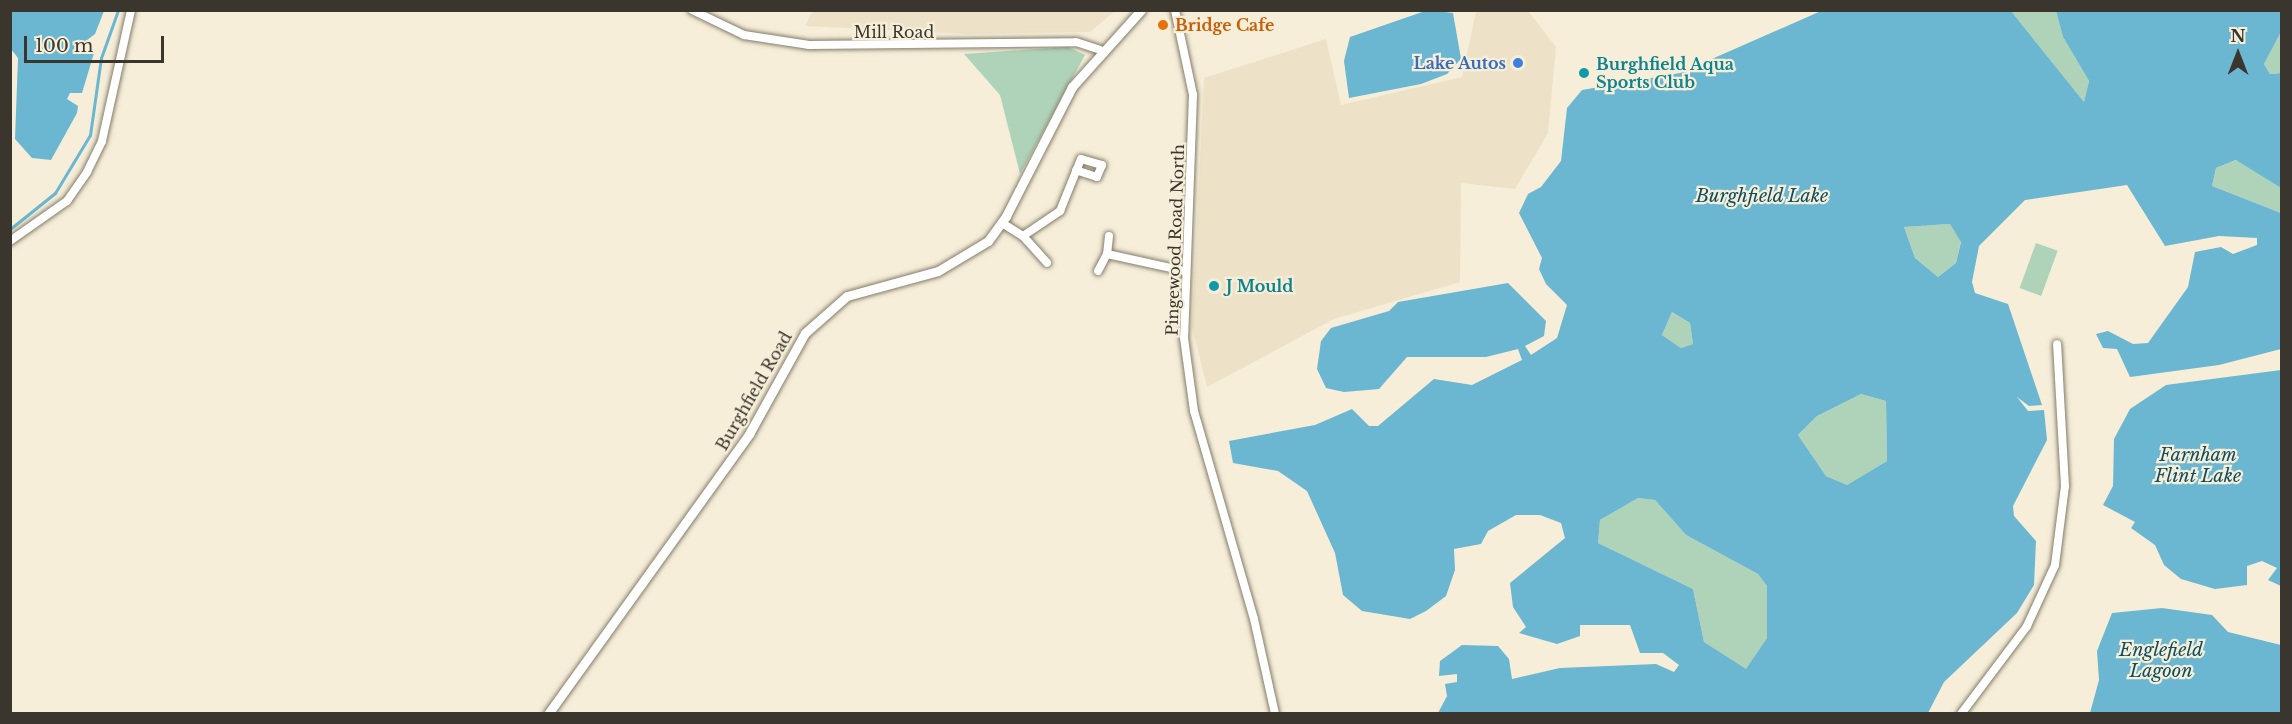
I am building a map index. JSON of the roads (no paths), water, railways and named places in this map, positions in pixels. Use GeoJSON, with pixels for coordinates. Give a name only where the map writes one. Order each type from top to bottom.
{"type":"FeatureCollection","features":[{"type":"Feature","properties":{"kind":"street"},"geometry":{"type":"LineString","coordinates":[[10,241],[67,201],[87,172],[104,132],[131,10]]}},
{"type":"Feature","properties":{"kind":"street","name":"Mill Road"},"geometry":{"type":"LineString","coordinates":[[692,10],[744,34],[809,45],[1076,42],[1100,51]]}},
{"type":"Feature","properties":{"kind":"street","name":"Burghfield Road"},"geometry":{"type":"LineString","coordinates":[[548,714],[697,511],[821,316],[868,287],[956,264],[976,252],[1002,223],[1062,104],[1100,51],[1141,10]]}},
{"type":"Feature","properties":{"kind":"street","name":"Pingewood Road North"},"geometry":{"type":"LineString","coordinates":[[1175,10],[1193,95],[1184,338],[1194,411],[1254,618],[1275,714]]}},
{"type":"Feature","properties":{"kind":"street"},"geometry":{"type":"LineString","coordinates":[[1023,236],[1060,211],[1076,170]]}},
{"type":"Feature","properties":{"kind":"street"},"geometry":{"type":"LineString","coordinates":[[1002,223],[1023,236],[1047,263]]}},
{"type":"Feature","properties":{"kind":"street"},"geometry":{"type":"LineString","coordinates":[[1098,271],[1107,254],[1109,236]]}},
{"type":"Feature","properties":{"kind":"street"},"geometry":{"type":"LineString","coordinates":[[1107,254],[1185,271]]}},
{"type":"Feature","properties":{"kind":"street"},"geometry":{"type":"LineString","coordinates":[[1961,714],[2027,626],[2055,565],[2065,486],[2057,344]]}},
{"type":"Feature","properties":{"kind":"water"},"geometry":{"type":"Polygon","coordinates":[[[11,10],[104,11],[95,34],[74,50],[94,53],[82,93],[70,93],[67,99],[78,106],[77,113],[51,160],[32,158],[15,139],[18,58],[11,49],[11,10]]]}},
{"type":"Feature","properties":{"kind":"water"},"geometry":{"type":"Polygon","coordinates":[[[1428,10],[1453,13],[1461,59],[1447,74],[1421,84],[1349,98],[1344,61],[1350,37],[1428,10]]]}},
{"type":"Feature","properties":{"kind":"water","name":"Burghfield Lake"},"geometry":{"type":"Polygon","coordinates":[[[1821,11],[2011,11],[2084,102],[2089,81],[2063,37],[2056,11],[2281,11],[2281,32],[2264,64],[2270,74],[2281,73],[2281,188],[2236,160],[2216,168],[2212,186],[2281,213],[2281,349],[2219,365],[2130,377],[2117,349],[2103,348],[2096,334],[2108,331],[2133,344],[2148,343],[2188,287],[2195,252],[2221,247],[2233,254],[2257,245],[2257,238],[2219,236],[2165,246],[2127,185],[2025,200],[1979,246],[1972,282],[1975,293],[2008,304],[2042,405],[2029,406],[2017,397],[2028,411],[2044,410],[2047,440],[2013,506],[2014,516],[2036,541],[2034,585],[2017,613],[1944,682],[1928,713],[1438,713],[1447,696],[1445,684],[1457,682],[1457,674],[1439,676],[1440,661],[1462,645],[1498,646],[1509,659],[1512,679],[1560,668],[1656,664],[1674,672],[1679,665],[1663,653],[1640,653],[1630,625],[1580,625],[1580,636],[1557,644],[1519,633],[1526,627],[1513,607],[1510,583],[1565,538],[1561,523],[1540,515],[1516,515],[1488,531],[1481,544],[1454,549],[1455,570],[1446,596],[1426,611],[1410,619],[1362,611],[1343,595],[1335,553],[1307,491],[1278,471],[1233,463],[1229,441],[1315,425],[1352,409],[1369,426],[1378,426],[1434,379],[1472,385],[1522,360],[1518,349],[1486,357],[1407,357],[1379,389],[1344,392],[1326,388],[1317,369],[1321,341],[1331,328],[1389,311],[1398,302],[1508,283],[1546,321],[1544,336],[1525,346],[1531,355],[1557,338],[1567,305],[1546,284],[1539,269],[1542,258],[1519,213],[1528,194],[1541,187],[1561,161],[1567,108],[1582,90],[1680,73],[1821,11]],[[1950,224],[1904,227],[1915,258],[1938,277],[1956,263],[1961,242],[1950,224]],[[1672,312],[1662,335],[1681,348],[1693,344],[1690,323],[1672,312]],[[1861,394],[1817,416],[1798,435],[1826,476],[1847,485],[1887,461],[1886,401],[1861,394]],[[1638,498],[1600,520],[1598,543],[1693,589],[1704,642],[1746,669],[1767,638],[1767,586],[1758,574],[1686,535],[1655,500],[1638,498]]]}},
{"type":"Feature","properties":{"kind":"water","name":"Farnham Flint Lake"},"geometry":{"type":"Polygon","coordinates":[[[2281,370],[2281,586],[2268,580],[2277,568],[2262,561],[2247,566],[2247,585],[2215,589],[2181,579],[2164,565],[2155,545],[2131,528],[2135,522],[2103,505],[2113,486],[2114,439],[2130,409],[2166,385],[2281,370]]]}},
{"type":"Feature","properties":{"kind":"water","name":"Englefield Lagoon"},"geometry":{"type":"Polygon","coordinates":[[[2162,608],[2212,615],[2228,632],[2281,645],[2281,713],[2090,713],[2099,680],[2097,651],[2112,613],[2162,608]]]}},
{"type":"Feature","properties":{"kind":"waterway"},"geometry":{"type":"LineString","coordinates":[[10,229],[55,193],[90,135],[101,58],[118,10]]}},
{"type":"Feature","properties":{"kind":"place","name":"Bridge Cafe"},"geometry":{"type":"Point","coordinates":[1163,25]}},
{"type":"Feature","properties":{"kind":"place","name":"Lake Autos"},"geometry":{"type":"Point","coordinates":[1518,63]}},
{"type":"Feature","properties":{"kind":"place","name":"Burghfield Aqua Sports Club"},"geometry":{"type":"Point","coordinates":[1584,73]}},
{"type":"Feature","properties":{"kind":"place","name":"J Mould"},"geometry":{"type":"Point","coordinates":[1214,286]}}]}
